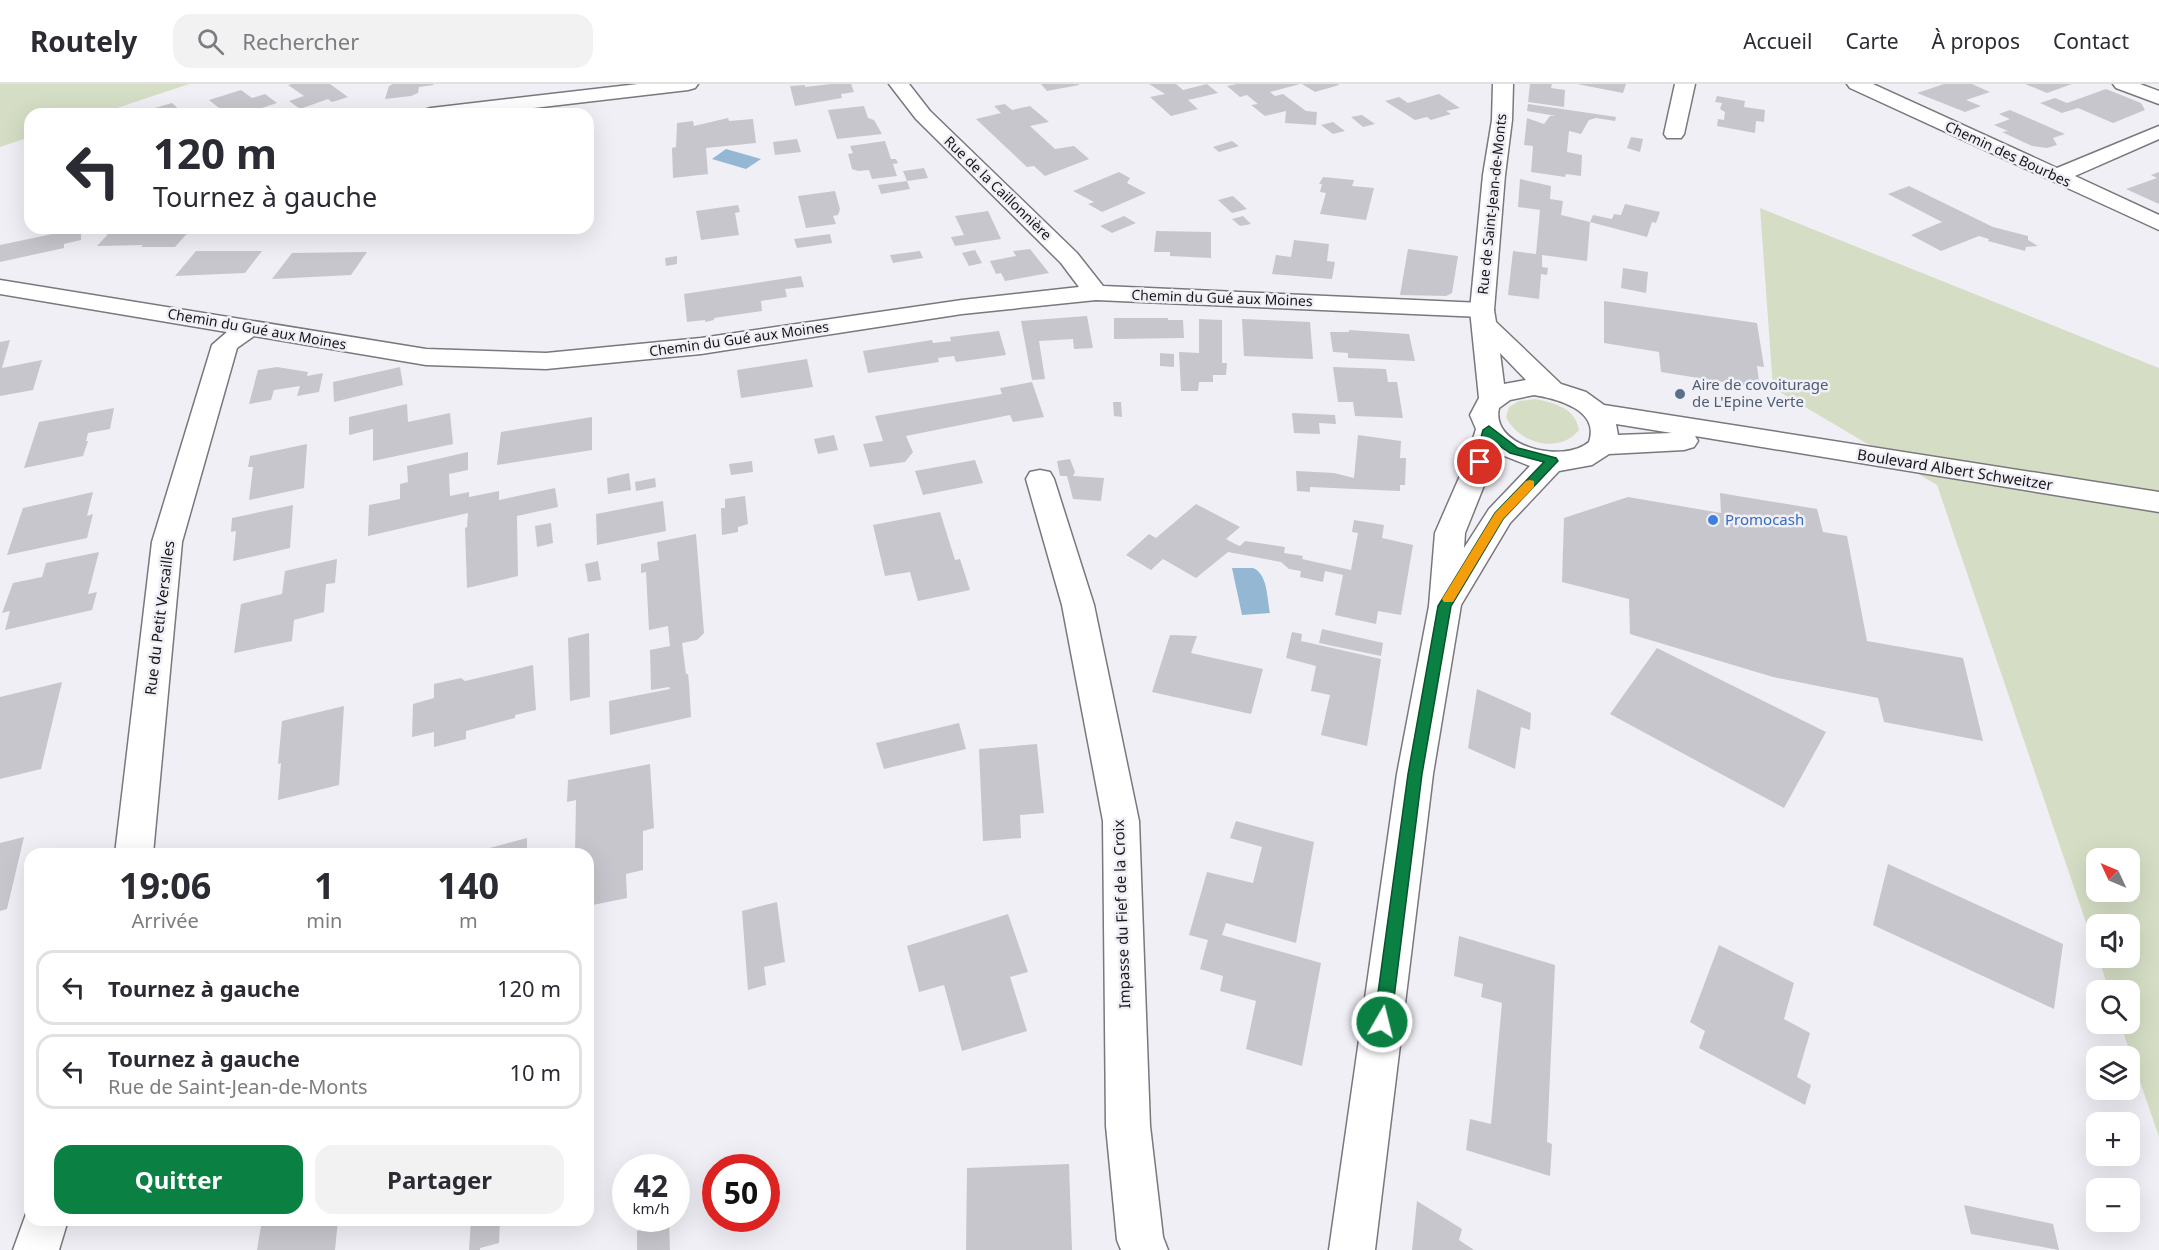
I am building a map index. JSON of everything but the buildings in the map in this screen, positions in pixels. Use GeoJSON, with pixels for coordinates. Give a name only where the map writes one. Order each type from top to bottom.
{"type":"FeatureCollection","features":[{"type":"Feature","properties":{"kind":"street"},"geometry":{"type":"LineString","coordinates":[[454,108],[481,101],[688,84]]}},
{"type":"Feature","properties":{"kind":"street","name":"Rue de la Caillonnière"},"geometry":{"type":"LineString","coordinates":[[899,84],[923,115],[1069,258],[1096,293]]}},
{"type":"Feature","properties":{"kind":"street","name":"Rue de Saint-Jean-de-Monts"},"geometry":{"type":"LineString","coordinates":[[1492,398],[1483,317],[1494,175],[1502,120],[1503,84]]}},
{"type":"Feature","properties":{"kind":"street"},"geometry":{"type":"LineString","coordinates":[[1674,134],[1685,84]]}},
{"type":"Feature","properties":{"kind":"street","name":"Chemin des Bourbes"},"geometry":{"type":"LineString","coordinates":[[1857,84],[2159,224]]}},
{"type":"Feature","properties":{"kind":"street"},"geometry":{"type":"LineString","coordinates":[[2123,84],[2159,98]]}},
{"type":"Feature","properties":{"kind":"street"},"geometry":{"type":"LineString","coordinates":[[2057,176],[2159,132]]}},
{"type":"Feature","properties":{"kind":"street","name":"Chemin du Gué aux Moines"},"geometry":{"type":"LineString","coordinates":[[0,287],[426,357],[546,361],[701,346],[962,307],[1096,293],[1483,317]]}},
{"type":"Feature","properties":{"kind":"street"},"geometry":{"type":"LineString","coordinates":[[1483,317],[1551,389]]}},
{"type":"Feature","properties":{"kind":"street","name":"Rue du Petit Versailles"},"geometry":{"type":"LineString","coordinates":[[135,848],[167,542],[225,345],[248,328]]}},
{"type":"Feature","properties":{"kind":"street"},"geometry":{"type":"LineString","coordinates":[[1517,388],[1551,389],[1584,402],[1596,412],[1603,423],[1605,434],[1602,445],[1594,452],[1583,458],[1552,461],[1514,451],[1499,441],[1489,430],[1484,418],[1485,407],[1492,398],[1517,388]]}},
{"type":"Feature","properties":{"kind":"street","name":"Boulevard Albert Schweitzer"},"geometry":{"type":"LineString","coordinates":[[1596,412],[2159,502]]}},
{"type":"Feature","properties":{"kind":"street"},"geometry":{"type":"LineString","coordinates":[[1352,1250],[1415,774],[1445,606],[1450,533],[1480,462],[1489,430]]}},
{"type":"Feature","properties":{"kind":"street","name":"Boulevard Albert Schweitzer"},"geometry":{"type":"LineString","coordinates":[[1602,445],[1751,438]]}},
{"type":"Feature","properties":{"kind":"street"},"geometry":{"type":"LineString","coordinates":[[1445,606],[1499,516],[1552,461]]}},
{"type":"Feature","properties":{"kind":"street","name":"Impasse du Fief de la Croix"},"geometry":{"type":"LineString","coordinates":[[1040,479],[1078,605],[1121,821],[1128,1126],[1140,1240],[1145,1250]]}},
{"type":"Feature","properties":{"kind":"street"},"geometry":{"type":"LineString","coordinates":[[36,1250],[43,1226]]}},
{"type":"Feature","properties":{"kind":"green space"},"geometry":{"type":"Polygon","coordinates":[[[0,84],[189,84],[117,108],[24,108],[24,139],[0,147],[0,84]]]}},
{"type":"Feature","properties":{"kind":"green space"},"geometry":{"type":"Polygon","coordinates":[[[1760,208],[2159,368],[2159,1137],[2140,1081],[2140,1046],[2128,1046],[2124,1034],[2140,1034],[2140,980],[2106,980],[2102,968],[2140,968],[2140,914],[2086,914],[2086,923],[1937,485],[1773,388],[1760,208]]]}},
{"type":"Feature","properties":{"kind":"green space"},"geometry":{"type":"Polygon","coordinates":[[[1535,399],[1550,402],[1569,412],[1579,430],[1571,438],[1550,444],[1540,443],[1520,434],[1506,417],[1509,407],[1519,401],[1535,399]]]}},
{"type":"Feature","properties":{"kind":"water"},"geometry":{"type":"Polygon","coordinates":[[[726,149],[761,159],[746,169],[712,159],[726,149]]]}},
{"type":"Feature","properties":{"kind":"water"},"geometry":{"type":"Polygon","coordinates":[[[1232,568],[1253,568],[1258,571],[1264,581],[1270,613],[1242,615],[1232,568]]]}},
{"type":"Feature","properties":{"kind":"slow traffic"},"geometry":{"type":"LineString","coordinates":[[1449,599],[1499,516],[1530,484]]}},
{"type":"Feature","properties":{"kind":"place","name":"Aire de covoiturage de L'Epine Verte"},"geometry":{"type":"Point","coordinates":[1680,394]}},
{"type":"Feature","properties":{"kind":"place","name":"Promocash"},"geometry":{"type":"Point","coordinates":[1713,520]}},
{"type":"Feature","properties":{"kind":"route"},"geometry":{"type":"LineString","coordinates":[[1382,1022],[1415,774],[1445,606],[1499,516],[1552,461],[1514,451],[1499,441],[1489,430],[1480,462]]}}]}
